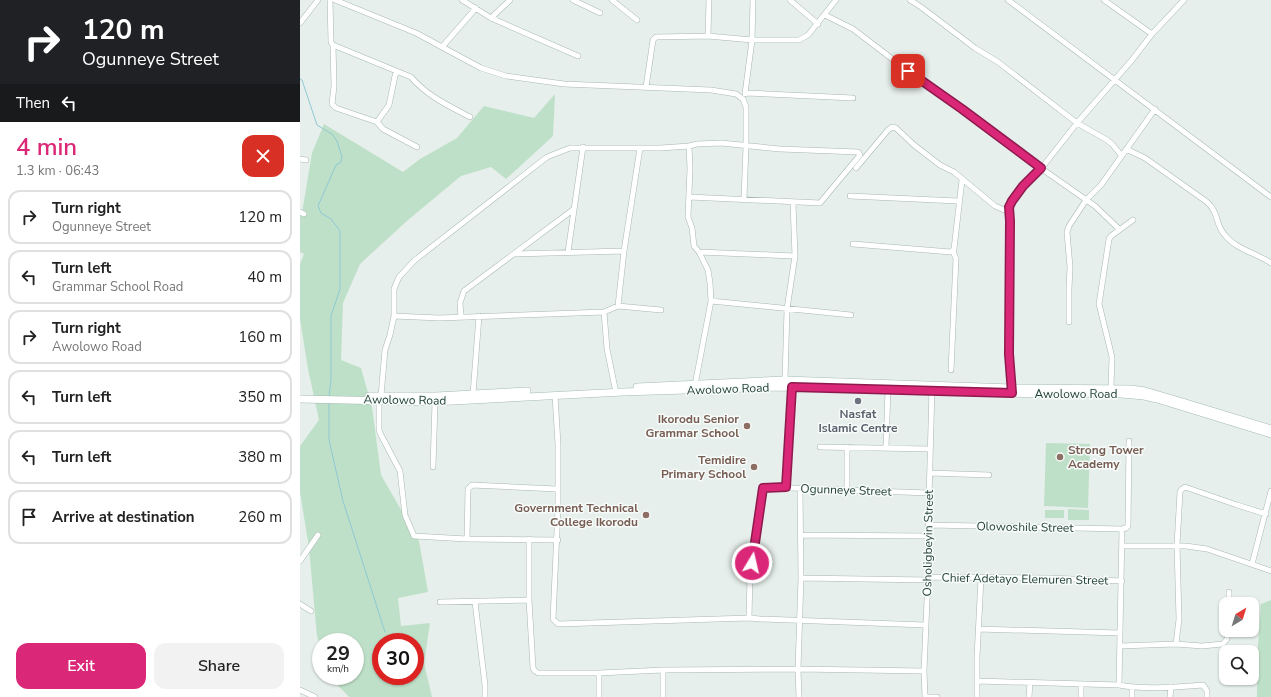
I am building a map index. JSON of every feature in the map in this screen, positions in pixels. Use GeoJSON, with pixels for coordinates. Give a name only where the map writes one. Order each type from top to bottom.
{"type":"FeatureCollection","features":[{"type":"Feature","properties":{"kind":"main road","name":"Awolowo Road"},"geometry":{"type":"LineString","coordinates":[[380,398],[785,380],[1012,390],[1112,388],[1145,391],[1271,429]]}},
{"type":"Feature","properties":{"kind":"main road","name":"Awolowo Road"},"geometry":{"type":"LineString","coordinates":[[300,399],[337,397],[435,402],[555,395],[792,387],[888,389],[932,387]]}},
{"type":"Feature","properties":{"kind":"main road","name":"Awolowo Road"},"geometry":{"type":"LineString","coordinates":[[1012,390],[1039,394],[1110,393],[1144,396],[1271,434]]}},
{"type":"Feature","properties":{"kind":"main road","name":"Awolowo Road"},"geometry":{"type":"LineString","coordinates":[[300,394],[321,397]]}},
{"type":"Feature","properties":{"kind":"street"},"geometry":{"type":"LineString","coordinates":[[300,23],[318,0]]}},
{"type":"Feature","properties":{"kind":"street"},"geometry":{"type":"LineString","coordinates":[[330,0],[334,86],[332,104],[336,108],[377,122],[383,129],[417,147]]}},
{"type":"Feature","properties":{"kind":"street"},"geometry":{"type":"LineString","coordinates":[[335,0],[416,33],[467,62],[496,74],[564,84],[722,91],[736,94],[743,99],[746,107],[744,199]]}},
{"type":"Feature","properties":{"kind":"street"},"geometry":{"type":"LineString","coordinates":[[462,0],[491,18],[578,56]]}},
{"type":"Feature","properties":{"kind":"street"},"geometry":{"type":"LineString","coordinates":[[491,18],[510,0]]}},
{"type":"Feature","properties":{"kind":"street"},"geometry":{"type":"LineString","coordinates":[[574,0],[600,13]]}},
{"type":"Feature","properties":{"kind":"street"},"geometry":{"type":"LineString","coordinates":[[612,0],[637,20]]}},
{"type":"Feature","properties":{"kind":"street"},"geometry":{"type":"LineString","coordinates":[[708,36],[709,0]]}},
{"type":"Feature","properties":{"kind":"street"},"geometry":{"type":"LineString","coordinates":[[743,99],[746,93],[752,40],[753,0]]}},
{"type":"Feature","properties":{"kind":"street"},"geometry":{"type":"LineString","coordinates":[[790,0],[818,24]]}},
{"type":"Feature","properties":{"kind":"street"},"geometry":{"type":"LineString","coordinates":[[646,87],[654,38],[658,36],[708,36],[752,40],[800,40],[808,35],[818,24],[836,0]]}},
{"type":"Feature","properties":{"kind":"street"},"geometry":{"type":"LineString","coordinates":[[910,0],[975,48],[998,62],[1077,123],[1107,140],[1121,155]]}},
{"type":"Feature","properties":{"kind":"street"},"geometry":{"type":"LineString","coordinates":[[1008,0],[1271,197]]}},
{"type":"Feature","properties":{"kind":"street"},"geometry":{"type":"LineString","coordinates":[[1104,0],[1152,34]]}},
{"type":"Feature","properties":{"kind":"street"},"geometry":{"type":"LineString","coordinates":[[1012,390],[1009,354],[1009,207],[1023,186],[1041,168],[1152,34],[1184,0]]}},
{"type":"Feature","properties":{"kind":"street"},"geometry":{"type":"LineString","coordinates":[[442,48],[476,8]]}},
{"type":"Feature","properties":{"kind":"street"},"geometry":{"type":"LineString","coordinates":[[825,14],[853,29],[1086,200],[1111,220],[1119,229]]}},
{"type":"Feature","properties":{"kind":"street"},"geometry":{"type":"LineString","coordinates":[[333,45],[411,77],[420,88],[470,117]]}},
{"type":"Feature","properties":{"kind":"street"},"geometry":{"type":"LineString","coordinates":[[377,122],[389,105],[396,71]]}},
{"type":"Feature","properties":{"kind":"street"},"geometry":{"type":"LineString","coordinates":[[746,93],[853,98]]}},
{"type":"Feature","properties":{"kind":"street"},"geometry":{"type":"LineString","coordinates":[[1069,322],[1070,267],[1067,232],[1069,226],[1086,200],[1100,185],[1155,109]]}},
{"type":"Feature","properties":{"kind":"street"},"geometry":{"type":"LineString","coordinates":[[856,168],[888,130],[892,127],[896,128],[914,146],[940,165],[954,172],[995,206],[1009,212]]}},
{"type":"Feature","properties":{"kind":"street"},"geometry":{"type":"LineString","coordinates":[[558,540],[467,539],[416,537],[412,535],[405,514],[400,471],[381,435],[380,430],[380,398],[385,350],[394,316],[394,289],[396,283],[403,272],[415,260],[546,157],[570,148],[640,148],[736,143],[746,146],[793,150],[858,152],[860,155],[823,202],[816,204],[689,197]]}},
{"type":"Feature","properties":{"kind":"street"},"geometry":{"type":"LineString","coordinates":[[689,146],[688,217],[694,246],[699,252],[708,270],[711,301],[695,385]]}},
{"type":"Feature","properties":{"kind":"street"},"geometry":{"type":"LineString","coordinates":[[568,252],[583,147]]}},
{"type":"Feature","properties":{"kind":"street"},"geometry":{"type":"LineString","coordinates":[[618,306],[624,251],[640,148]]}},
{"type":"Feature","properties":{"kind":"street"},"geometry":{"type":"LineString","coordinates":[[1126,149],[1145,158],[1207,202],[1216,212],[1223,232],[1227,238],[1243,249],[1271,263]]}},
{"type":"Feature","properties":{"kind":"street"},"geometry":{"type":"LineString","coordinates":[[951,370],[956,259],[953,251],[958,201],[962,180]]}},
{"type":"Feature","properties":{"kind":"street"},"geometry":{"type":"LineString","coordinates":[[850,196],[958,201]]}},
{"type":"Feature","properties":{"kind":"street"},"geometry":{"type":"LineString","coordinates":[[785,380],[787,309],[795,256],[793,202]]}},
{"type":"Feature","properties":{"kind":"street"},"geometry":{"type":"LineString","coordinates":[[461,317],[460,303],[464,291],[574,209]]}},
{"type":"Feature","properties":{"kind":"street"},"geometry":{"type":"LineString","coordinates":[[1112,388],[1112,357],[1099,304],[1110,236],[1133,220]]}},
{"type":"Feature","properties":{"kind":"street"},"geometry":{"type":"LineString","coordinates":[[853,244],[953,251]]}},
{"type":"Feature","properties":{"kind":"street"},"geometry":{"type":"LineString","coordinates":[[512,254],[624,251]]}},
{"type":"Feature","properties":{"kind":"street"},"geometry":{"type":"LineString","coordinates":[[699,252],[795,256]]}},
{"type":"Feature","properties":{"kind":"street"},"geometry":{"type":"LineString","coordinates":[[711,301],[851,315]]}},
{"type":"Feature","properties":{"kind":"street"},"geometry":{"type":"LineString","coordinates":[[394,316],[440,318],[604,312],[618,306],[661,310]]}},
{"type":"Feature","properties":{"kind":"street"},"geometry":{"type":"LineString","coordinates":[[604,312],[607,349],[615,388]]}},
{"type":"Feature","properties":{"kind":"street"},"geometry":{"type":"LineString","coordinates":[[473,394],[479,316]]}},
{"type":"Feature","properties":{"kind":"street"},"geometry":{"type":"LineString","coordinates":[[786,487],[792,387]]}},
{"type":"Feature","properties":{"kind":"street","name":"Osholigbeyin Street"},"geometry":{"type":"LineString","coordinates":[[925,697],[925,625],[928,578],[932,387]]}},
{"type":"Feature","properties":{"kind":"street"},"geometry":{"type":"LineString","coordinates":[[886,448],[888,389]]}},
{"type":"Feature","properties":{"kind":"street"},"geometry":{"type":"LineString","coordinates":[[555,395],[558,444],[558,540],[553,619],[558,624],[750,618],[925,625]]}},
{"type":"Feature","properties":{"kind":"street"},"geometry":{"type":"LineString","coordinates":[[433,467],[435,402]]}},
{"type":"Feature","properties":{"kind":"street"},"geometry":{"type":"LineString","coordinates":[[1119,685],[1123,546],[1122,529],[1128,526],[1129,441]]}},
{"type":"Feature","properties":{"kind":"street"},"geometry":{"type":"LineString","coordinates":[[820,447],[930,449]]}},
{"type":"Feature","properties":{"kind":"street"},"geometry":{"type":"LineString","coordinates":[[847,447],[847,491]]}},
{"type":"Feature","properties":{"kind":"street"},"geometry":{"type":"LineString","coordinates":[[930,473],[989,475]]}},
{"type":"Feature","properties":{"kind":"street"},"geometry":{"type":"LineString","coordinates":[[467,539],[468,489],[472,485],[558,489]]}},
{"type":"Feature","properties":{"kind":"street","name":"Ogunneye Street"},"geometry":{"type":"LineString","coordinates":[[750,618],[750,575],[763,488],[786,487],[800,490],[929,493]]}},
{"type":"Feature","properties":{"kind":"street"},"geometry":{"type":"LineString","coordinates":[[1176,644],[1179,606],[1177,546],[1180,492],[1182,488],[1185,487],[1266,514]]}},
{"type":"Feature","properties":{"kind":"street"},"geometry":{"type":"LineString","coordinates":[[800,490],[801,578],[798,697],[803,697]]}},
{"type":"Feature","properties":{"kind":"street"},"geometry":{"type":"LineString","coordinates":[[1252,564],[1271,491]]}},
{"type":"Feature","properties":{"kind":"street","name":"Olowoshile Street"},"geometry":{"type":"LineString","coordinates":[[929,525],[1122,529]]}},
{"type":"Feature","properties":{"kind":"street"},"geometry":{"type":"LineString","coordinates":[[300,560],[318,535]]}},
{"type":"Feature","properties":{"kind":"street"},"geometry":{"type":"LineString","coordinates":[[800,535],[928,536]]}},
{"type":"Feature","properties":{"kind":"street"},"geometry":{"type":"LineString","coordinates":[[529,539],[529,600],[534,668],[538,673],[798,669],[924,671]]}},
{"type":"Feature","properties":{"kind":"street"},"geometry":{"type":"LineString","coordinates":[[1123,546],[1177,546],[1207,549],[1271,571]]}},
{"type":"Feature","properties":{"kind":"street","name":"Chief Adetayo Elemuren Street"},"geometry":{"type":"LineString","coordinates":[[801,578],[981,578],[1122,581]]}},
{"type":"Feature","properties":{"kind":"street"},"geometry":{"type":"LineString","coordinates":[[977,697],[978,628],[981,578]]}},
{"type":"Feature","properties":{"kind":"street"},"geometry":{"type":"LineString","coordinates":[[1229,592],[1229,597]]}},
{"type":"Feature","properties":{"kind":"street"},"geometry":{"type":"LineString","coordinates":[[440,602],[529,600]]}},
{"type":"Feature","properties":{"kind":"street"},"geometry":{"type":"LineString","coordinates":[[475,602],[485,685],[485,697]]}},
{"type":"Feature","properties":{"kind":"street"},"geometry":{"type":"LineString","coordinates":[[300,604],[311,611]]}},
{"type":"Feature","properties":{"kind":"street"},"geometry":{"type":"LineString","coordinates":[[978,628],[1120,633]]}},
{"type":"Feature","properties":{"kind":"street"},"geometry":{"type":"LineString","coordinates":[[1120,646],[1176,644],[1202,646],[1223,644],[1227,637]]}},
{"type":"Feature","properties":{"kind":"street"},"geometry":{"type":"LineString","coordinates":[[663,670],[663,697]]}},
{"type":"Feature","properties":{"kind":"street"},"geometry":{"type":"LineString","coordinates":[[599,673],[599,697]]}},
{"type":"Feature","properties":{"kind":"street"},"geometry":{"type":"LineString","coordinates":[[977,681],[1119,685],[1132,687],[1203,685],[1207,691],[1207,697]]}},
{"type":"Feature","properties":{"kind":"street"},"geometry":{"type":"LineString","coordinates":[[1029,697],[1030,683]]}},
{"type":"Feature","properties":{"kind":"street"},"geometry":{"type":"LineString","coordinates":[[1081,685],[1081,697]]}},
{"type":"Feature","properties":{"kind":"street"},"geometry":{"type":"LineString","coordinates":[[1132,687],[1132,697]]}},
{"type":"Feature","properties":{"kind":"street"},"geometry":{"type":"LineString","coordinates":[[1170,697],[1171,687]]}},
{"type":"Feature","properties":{"kind":"street"},"geometry":{"type":"LineString","coordinates":[[300,690],[315,697]]}},
{"type":"Feature","properties":{"kind":"street"},"geometry":{"type":"LineString","coordinates":[[925,697],[937,697]]}},
{"type":"Feature","properties":{"kind":"green space"},"geometry":{"type":"Polygon","coordinates":[[[555,94],[553,136],[506,179],[491,167],[461,176],[408,220],[360,264],[343,303],[341,360],[361,368],[372,407],[381,475],[419,541],[428,592],[398,598],[401,626],[430,623],[424,663],[432,697],[349,697],[338,685],[364,685],[364,633],[317,633],[309,548],[300,492],[300,446],[319,420],[308,369],[300,319],[300,264],[304,254],[300,252],[300,216],[302,213],[312,153],[324,124],[403,172],[420,159],[457,138],[484,106],[534,118],[555,94]]]}},
{"type":"Feature","properties":{"kind":"green space"},"geometry":{"type":"Polygon","coordinates":[[[1046,443],[1090,444],[1088,508],[1044,506],[1046,443]]]}},
{"type":"Feature","properties":{"kind":"green space"},"geometry":{"type":"Polygon","coordinates":[[[1068,509],[1089,510],[1089,520],[1068,520],[1068,509]]]}},
{"type":"Feature","properties":{"kind":"green space"},"geometry":{"type":"Polygon","coordinates":[[[1045,510],[1064,510],[1064,518],[1045,518],[1045,510]]]}},
{"type":"Feature","properties":{"kind":"green space"},"geometry":{"type":"Polygon","coordinates":[[[1271,600],[1271,697],[1257,697],[1257,685],[1259,685],[1258,645],[1261,604],[1271,600]]]}},
{"type":"Feature","properties":{"kind":"waterway"},"geometry":{"type":"LineString","coordinates":[[300,79],[302,80],[317,125],[332,134],[337,141],[342,157],[341,162],[336,165],[318,206],[321,213],[331,219],[340,231],[340,289],[331,316],[331,380],[329,396]]}},
{"type":"Feature","properties":{"kind":"waterway"},"geometry":{"type":"LineString","coordinates":[[329,403],[329,440],[343,501],[385,632]]}},
{"type":"Feature","properties":{"kind":"place","name":"Nasfat Islamic Centre"},"geometry":{"type":"Point","coordinates":[858,401]}},
{"type":"Feature","properties":{"kind":"place","name":"Ikorodu Senior Grammar School"},"geometry":{"type":"Point","coordinates":[747,426]}},
{"type":"Feature","properties":{"kind":"place","name":"Strong Tower Academy"},"geometry":{"type":"Point","coordinates":[1060,457]}},
{"type":"Feature","properties":{"kind":"place","name":"Temidire Primary School"},"geometry":{"type":"Point","coordinates":[754,467]}},
{"type":"Feature","properties":{"kind":"place","name":"Government Technical College Ikorodu"},"geometry":{"type":"Point","coordinates":[646,515]}},
{"type":"Feature","properties":{"kind":"route"},"geometry":{"type":"LineString","coordinates":[[752,563],[763,488],[786,487],[792,387],[1012,393],[1012,376],[1009,354],[1009,207],[1017,193],[1041,168],[908,71]]}}]}
